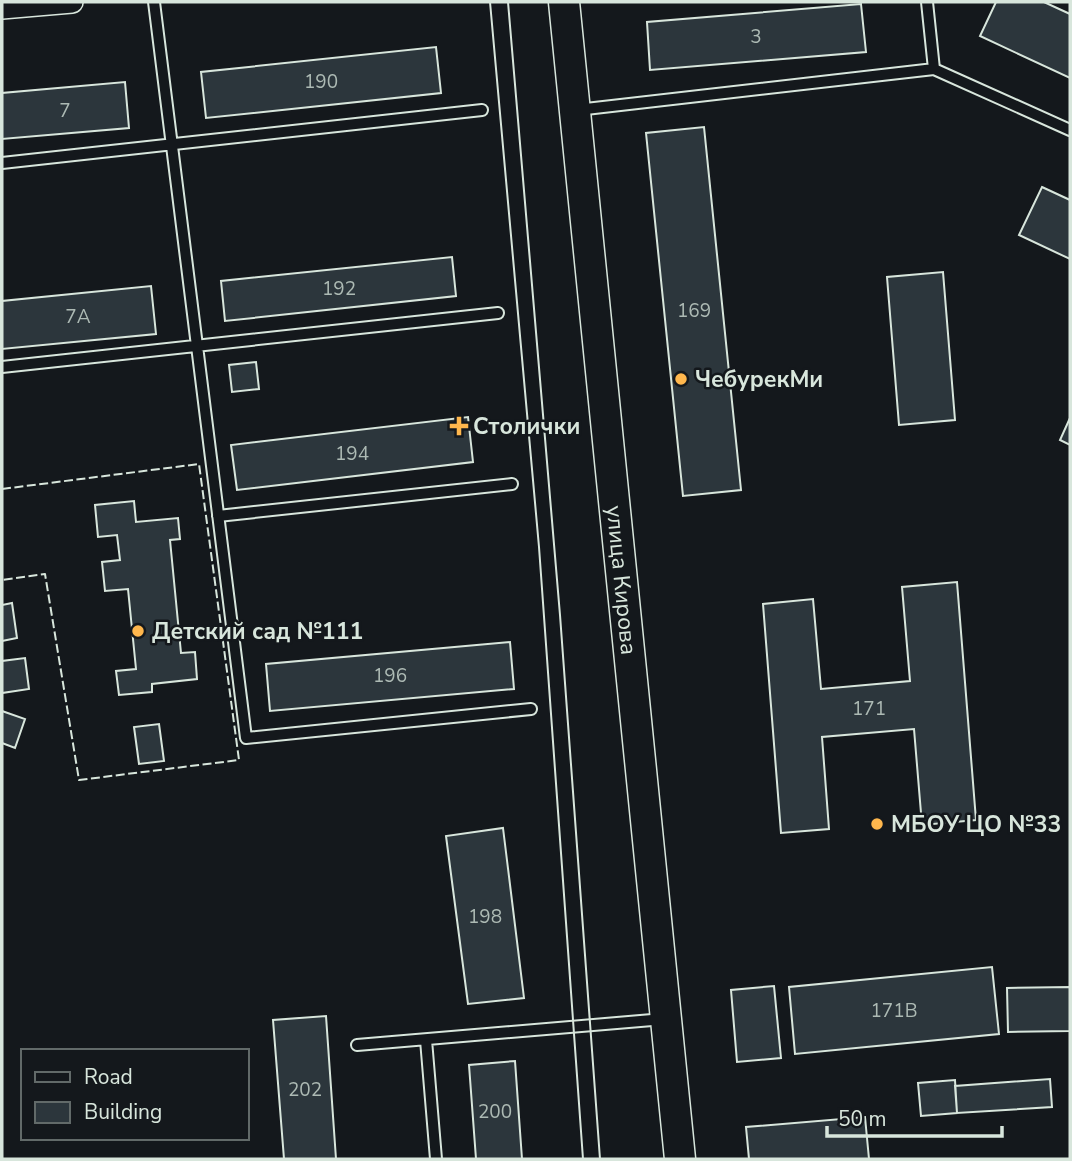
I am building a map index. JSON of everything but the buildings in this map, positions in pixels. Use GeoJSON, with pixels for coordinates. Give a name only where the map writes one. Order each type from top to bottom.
{"type":"FeatureCollection","features":[{"type":"Feature","properties":{"kind":"street"},"geometry":{"type":"LineString","coordinates":[[2,8],[72,2]]}},
{"type":"Feature","properties":{"kind":"street","name":"улица Кирова"},"geometry":{"type":"LineString","coordinates":[[564,2],[680,1159]]}},
{"type":"Feature","properties":{"kind":"lane"},"geometry":{"type":"LineString","coordinates":[[154,2],[246,738],[530,709]]}},
{"type":"Feature","properties":{"kind":"lane"},"geometry":{"type":"LineString","coordinates":[[927,2],[934,69]]}},
{"type":"Feature","properties":{"kind":"lane"},"geometry":{"type":"LineString","coordinates":[[575,110],[934,69],[1070,130]]}},
{"type":"Feature","properties":{"kind":"lane"},"geometry":{"type":"LineString","coordinates":[[2,163],[482,110]]}},
{"type":"Feature","properties":{"kind":"lane"},"geometry":{"type":"LineString","coordinates":[[2,367],[498,313]]}},
{"type":"Feature","properties":{"kind":"lane"},"geometry":{"type":"LineString","coordinates":[[218,516],[512,484]]}},
{"type":"Feature","properties":{"kind":"lane"},"geometry":{"type":"LineString","coordinates":[[357,1045],[667,1019]]}},
{"type":"Feature","properties":{"kind":"lane"},"geometry":{"type":"LineString","coordinates":[[426,1040],[436,1159]]}},
{"type":"Feature","properties":{"kind":"tram line"},"geometry":{"type":"LineString","coordinates":[[490,2],[539,547],[583,1159]]}},
{"type":"Feature","properties":{"kind":"tram line"},"geometry":{"type":"LineString","coordinates":[[508,2],[560,615],[600,1159]]}},
{"type":"Feature","properties":{"kind":"fence"},"geometry":{"type":"LineString","coordinates":[[2,489],[199,464],[239,760],[79,780],[45,574],[2,580]]}},
{"type":"Feature","properties":{"kind":"place","name":"ЧебурекМи"},"geometry":{"type":"Point","coordinates":[681,379]}},
{"type":"Feature","properties":{"kind":"place","name":"Столички"},"geometry":{"type":"Point","coordinates":[459,426]}},
{"type":"Feature","properties":{"kind":"place","name":"Детский сад №111"},"geometry":{"type":"Point","coordinates":[138,631]}},
{"type":"Feature","properties":{"kind":"place","name":"МБОУ ЦО №33"},"geometry":{"type":"Point","coordinates":[877,824]}}]}
